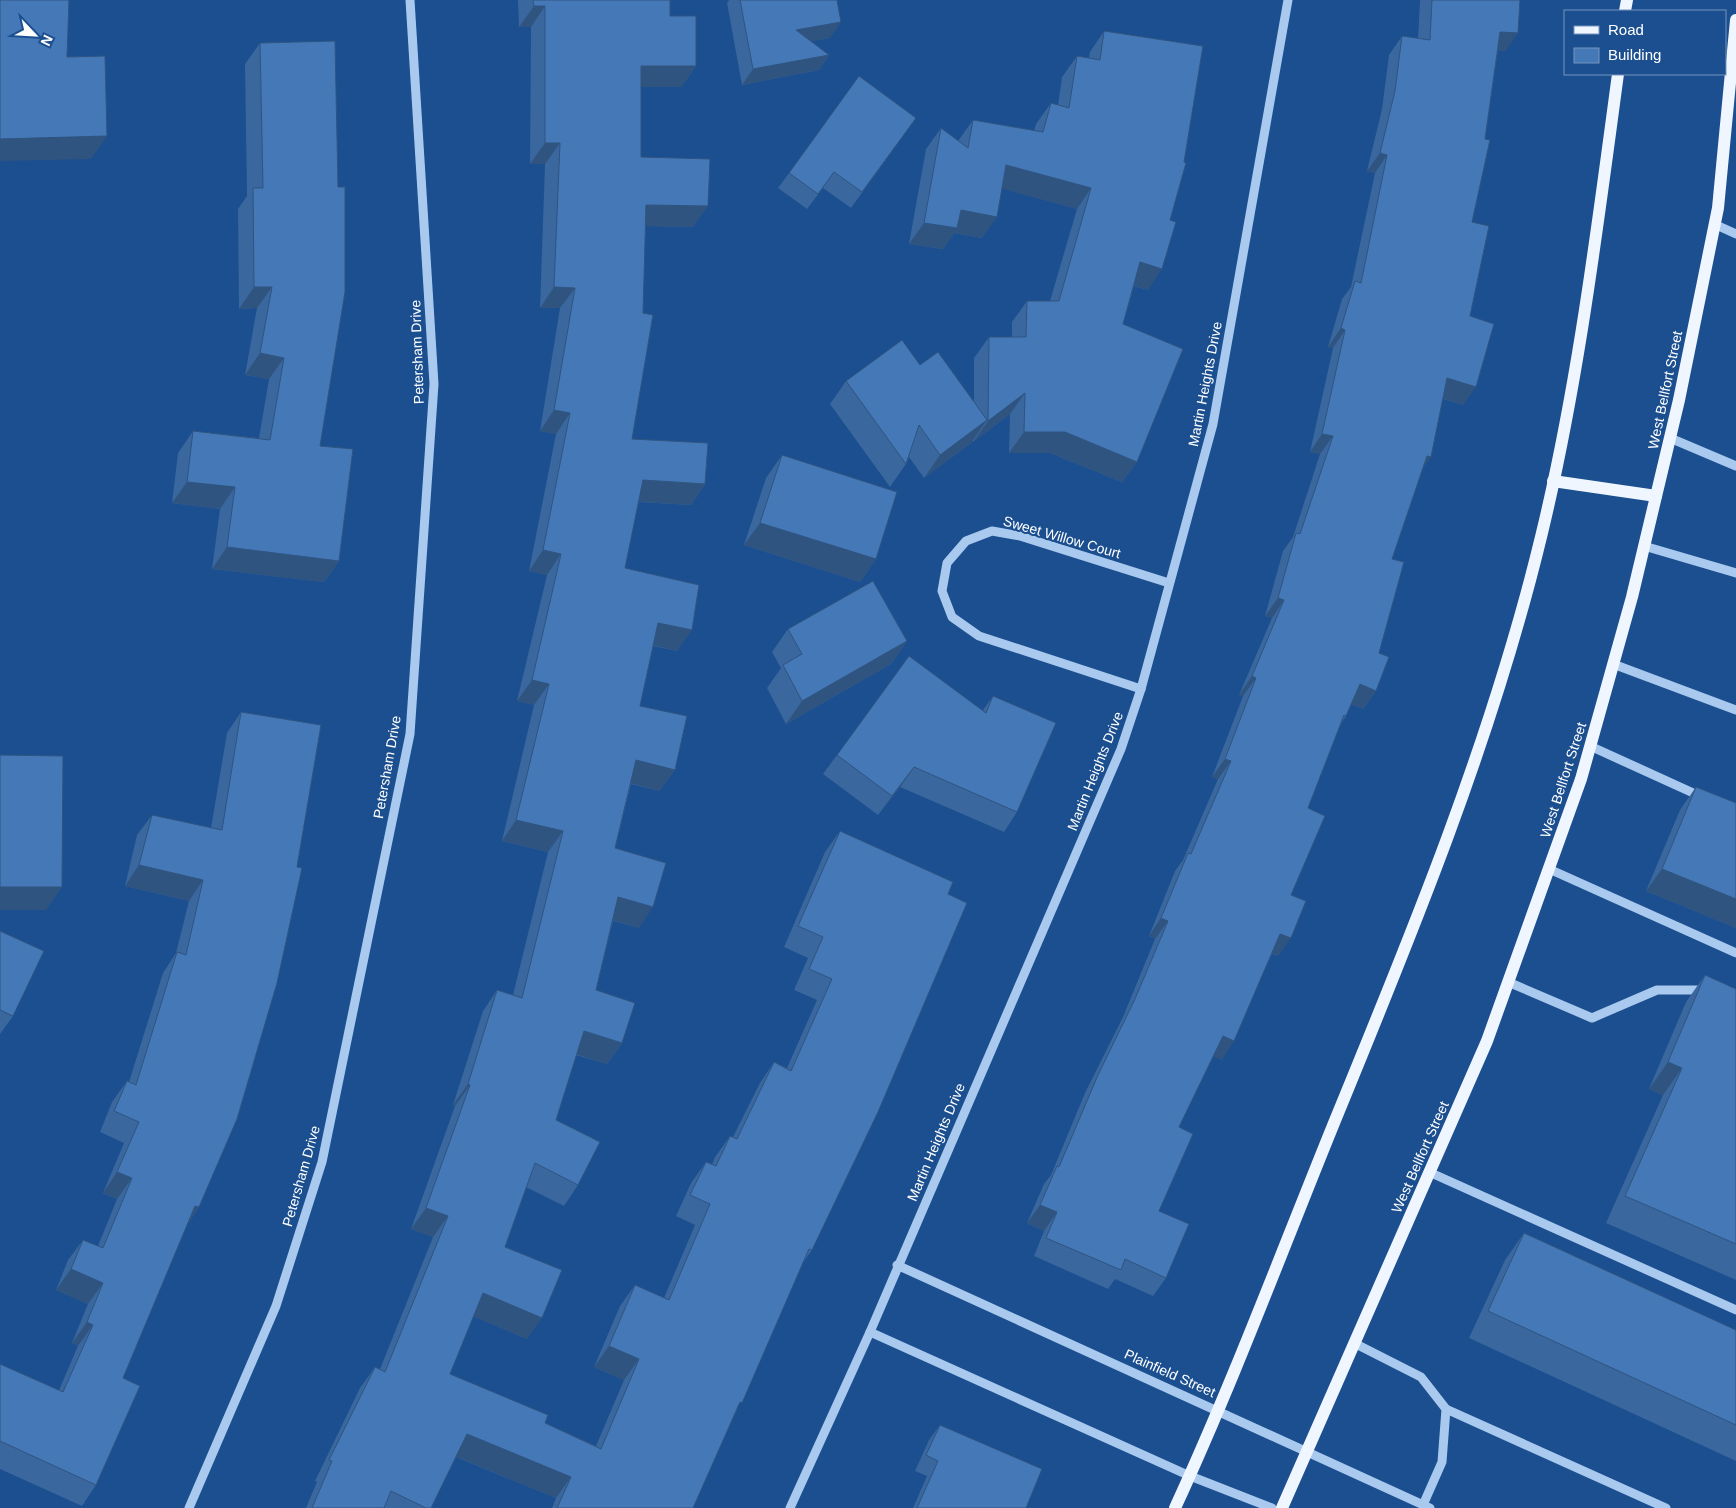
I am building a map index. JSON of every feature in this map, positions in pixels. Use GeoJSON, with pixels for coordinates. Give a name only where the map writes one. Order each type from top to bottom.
{"type":"FeatureCollection","features":[{"type":"Feature","properties":{"kind":"main road","name":"West Bellfort Street"},"geometry":{"type":"LineString","coordinates":[[1282,1508],[1488,1041],[1581,779],[1644,546],[1670,438],[1714,224],[1736,20]]}},
{"type":"Feature","properties":{"kind":"main road"},"geometry":{"type":"LineString","coordinates":[[1175,1508],[1218,1410],[1396,972],[1475,760],[1506,668],[1553,481],[1573,388],[1618,75]]}},
{"type":"Feature","properties":{"kind":"main road"},"geometry":{"type":"LineString","coordinates":[[1553,481],[1656,496]]}},
{"type":"Feature","properties":{"kind":"street","name":"Petersham Drive"},"geometry":{"type":"LineString","coordinates":[[189,1508],[276,1306],[322,1162],[410,734],[434,384],[410,0]]}},
{"type":"Feature","properties":{"kind":"street","name":"Martin Heights Drive"},"geometry":{"type":"LineString","coordinates":[[790,1508],[870,1332],[897,1265],[1121,749],[1141,690],[1213,424],[1288,0]]}},
{"type":"Feature","properties":{"kind":"street"},"geometry":{"type":"LineString","coordinates":[[1714,224],[1736,234]]}},
{"type":"Feature","properties":{"kind":"street"},"geometry":{"type":"LineString","coordinates":[[1670,438],[1736,466]]}},
{"type":"Feature","properties":{"kind":"street","name":"Sweet Willow Court"},"geometry":{"type":"LineString","coordinates":[[1141,690],[980,636],[952,617],[942,591],[947,563],[966,541],[992,531],[1020,536],[1169,583]]}},
{"type":"Feature","properties":{"kind":"street"},"geometry":{"type":"LineString","coordinates":[[1644,546],[1736,574]]}},
{"type":"Feature","properties":{"kind":"street"},"geometry":{"type":"LineString","coordinates":[[1613,664],[1736,710]]}},
{"type":"Feature","properties":{"kind":"street"},"geometry":{"type":"LineString","coordinates":[[1590,746],[1710,800]]}},
{"type":"Feature","properties":{"kind":"street"},"geometry":{"type":"LineString","coordinates":[[1549,869],[1736,953]]}},
{"type":"Feature","properties":{"kind":"street"},"geometry":{"type":"LineString","coordinates":[[1508,982],[1592,1018],[1657,990],[1703,989],[1720,996]]}},
{"type":"Feature","properties":{"kind":"street"},"geometry":{"type":"LineString","coordinates":[[1429,1172],[1736,1310]]}},
{"type":"Feature","properties":{"kind":"street","name":"Plainfield Street"},"geometry":{"type":"LineString","coordinates":[[897,1265],[1427,1506]]}},
{"type":"Feature","properties":{"kind":"street"},"geometry":{"type":"LineString","coordinates":[[870,1332],[1190,1476],[1272,1508]]}},
{"type":"Feature","properties":{"kind":"street"},"geometry":{"type":"LineString","coordinates":[[1354,1343],[1421,1377],[1446,1409],[1666,1508]]}},
{"type":"Feature","properties":{"kind":"street"},"geometry":{"type":"LineString","coordinates":[[1427,1506],[1442,1462],[1446,1409]]}},
{"type":"Feature","properties":{"kind":"building"},"geometry":{"type":"Polygon","coordinates":[[[0,0],[69,0],[67,57],[105,56],[107,136],[0,139],[0,0]]]}},
{"type":"Feature","properties":{"kind":"building"},"geometry":{"type":"Polygon","coordinates":[[[533,0],[670,0],[670,16],[696,16],[696,66],[641,66],[641,157],[710,159],[708,206],[646,205],[643,313],[653,315],[632,439],[708,443],[705,484],[643,480],[625,568],[699,585],[692,630],[658,623],[640,706],[687,716],[675,770],[636,760],[615,848],[666,863],[653,907],[618,897],[596,990],[635,1003],[622,1043],[584,1031],[556,1120],[600,1142],[578,1185],[535,1163],[505,1247],[562,1270],[542,1318],[483,1293],[450,1374],[548,1415],[545,1423],[601,1449],[639,1359],[609,1346],[635,1285],[669,1300],[710,1204],[690,1195],[706,1162],[716,1166],[730,1136],[737,1139],[774,1062],[791,1071],[832,979],[809,969],[823,937],[798,926],[840,831],[953,882],[948,894],[967,903],[878,1112],[812,1250],[809,1249],[742,1403],[740,1402],[693,1508],[557,1508],[571,1477],[467,1434],[431,1508],[426,1508],[391,1491],[384,1508],[312,1508],[332,1461],[329,1460],[375,1367],[385,1372],[448,1216],[426,1208],[470,1085],[468,1084],[497,990],[522,998],[563,831],[516,820],[549,684],[532,680],[561,554],[543,550],[570,413],[554,410],[575,288],[554,287],[560,143],[545,143],[545,6],[534,6],[533,0]]]}},
{"type":"Feature","properties":{"kind":"building"},"geometry":{"type":"Polygon","coordinates":[[[740,0],[837,0],[841,22],[796,30],[829,55],[753,69],[740,0]]]}},
{"type":"Feature","properties":{"kind":"building"},"geometry":{"type":"Polygon","coordinates":[[[1432,0],[1520,0],[1518,33],[1500,32],[1485,139],[1490,140],[1472,222],[1489,226],[1470,316],[1494,324],[1476,387],[1447,378],[1431,457],[1427,456],[1392,559],[1404,562],[1379,653],[1389,657],[1376,691],[1360,684],[1346,716],[1344,715],[1308,808],[1325,816],[1291,895],[1306,901],[1291,938],[1280,934],[1234,1041],[1223,1036],[1179,1127],[1193,1134],[1159,1211],[1189,1224],[1166,1278],[1125,1259],[1121,1270],[1046,1238],[1057,1212],[1040,1205],[1057,1166],[1059,1167],[1098,1075],[1135,999],[1168,921],[1161,918],[1188,853],[1191,854],[1231,761],[1225,759],[1256,678],[1252,676],[1284,600],[1278,598],[1296,533],[1300,534],[1333,436],[1322,434],[1345,330],[1341,328],[1355,281],[1361,283],[1387,155],[1380,153],[1395,91],[1402,36],[1430,40],[1432,0]]]}},
{"type":"Feature","properties":{"kind":"building"},"geometry":{"type":"Polygon","coordinates":[[[1104,31],[1203,46],[1184,162],[1186,163],[1170,220],[1176,222],[1162,269],[1140,262],[1123,324],[1183,349],[1137,462],[1065,432],[1024,432],[1025,393],[988,421],[989,337],[1026,337],[1027,301],[1059,301],[1091,188],[1006,165],[997,217],[961,210],[957,228],[924,223],[941,128],[968,148],[973,120],[1043,132],[1051,103],[1069,108],[1077,56],[1100,60],[1104,31]]]}},
{"type":"Feature","properties":{"kind":"building"},"geometry":{"type":"Polygon","coordinates":[[[335,41],[338,187],[345,187],[345,292],[320,446],[353,449],[339,561],[227,547],[235,487],[187,482],[193,431],[270,440],[284,358],[260,353],[272,287],[254,287],[253,188],[263,188],[260,43],[335,41]]]}},
{"type":"Feature","properties":{"kind":"building"},"geometry":{"type":"Polygon","coordinates":[[[859,76],[916,118],[862,192],[834,172],[818,194],[789,173],[859,76]]]}},
{"type":"Feature","properties":{"kind":"building"},"geometry":{"type":"Polygon","coordinates":[[[902,340],[920,365],[938,352],[987,420],[940,455],[919,425],[906,464],[846,381],[902,340]]]}},
{"type":"Feature","properties":{"kind":"building"},"geometry":{"type":"Polygon","coordinates":[[[782,455],[897,492],[876,559],[760,523],[782,455]]]}},
{"type":"Feature","properties":{"kind":"building"},"geometry":{"type":"Polygon","coordinates":[[[873,581],[907,641],[802,701],[783,665],[802,654],[788,629],[873,581]]]}},
{"type":"Feature","properties":{"kind":"building"},"geometry":{"type":"Polygon","coordinates":[[[909,656],[986,713],[993,696],[1056,723],[1017,812],[914,767],[892,796],[837,755],[909,656]]]}},
{"type":"Feature","properties":{"kind":"building"},"geometry":{"type":"Polygon","coordinates":[[[241,712],[321,725],[297,867],[302,868],[277,983],[237,1119],[199,1207],[195,1206],[123,1378],[140,1386],[96,1485],[0,1441],[0,1364],[63,1392],[93,1325],[87,1322],[103,1283],[71,1269],[83,1240],[103,1248],[132,1178],[117,1172],[139,1122],[114,1111],[127,1081],[136,1085],[177,952],[186,955],[203,880],[139,865],[152,815],[222,830],[241,712]]]}},
{"type":"Feature","properties":{"kind":"building"},"geometry":{"type":"Polygon","coordinates":[[[0,755],[63,756],[62,887],[0,887],[0,755]]]}},
{"type":"Feature","properties":{"kind":"building"},"geometry":{"type":"Polygon","coordinates":[[[1696,787],[1736,803],[1736,899],[1662,869],[1696,787]]]}},
{"type":"Feature","properties":{"kind":"building"},"geometry":{"type":"Polygon","coordinates":[[[0,931],[44,951],[13,1016],[0,1010],[0,931]]]}},
{"type":"Feature","properties":{"kind":"building"},"geometry":{"type":"Polygon","coordinates":[[[1705,975],[1736,989],[1736,1244],[1625,1196],[1682,1068],[1668,1062],[1705,975]]]}},
{"type":"Feature","properties":{"kind":"building"},"geometry":{"type":"Polygon","coordinates":[[[1524,1233],[1736,1330],[1736,1425],[1488,1311],[1524,1233]]]}},
{"type":"Feature","properties":{"kind":"building"},"geometry":{"type":"Polygon","coordinates":[[[940,1425],[1042,1469],[1026,1508],[917,1508],[938,1461],[926,1455],[940,1425]]]}}]}
